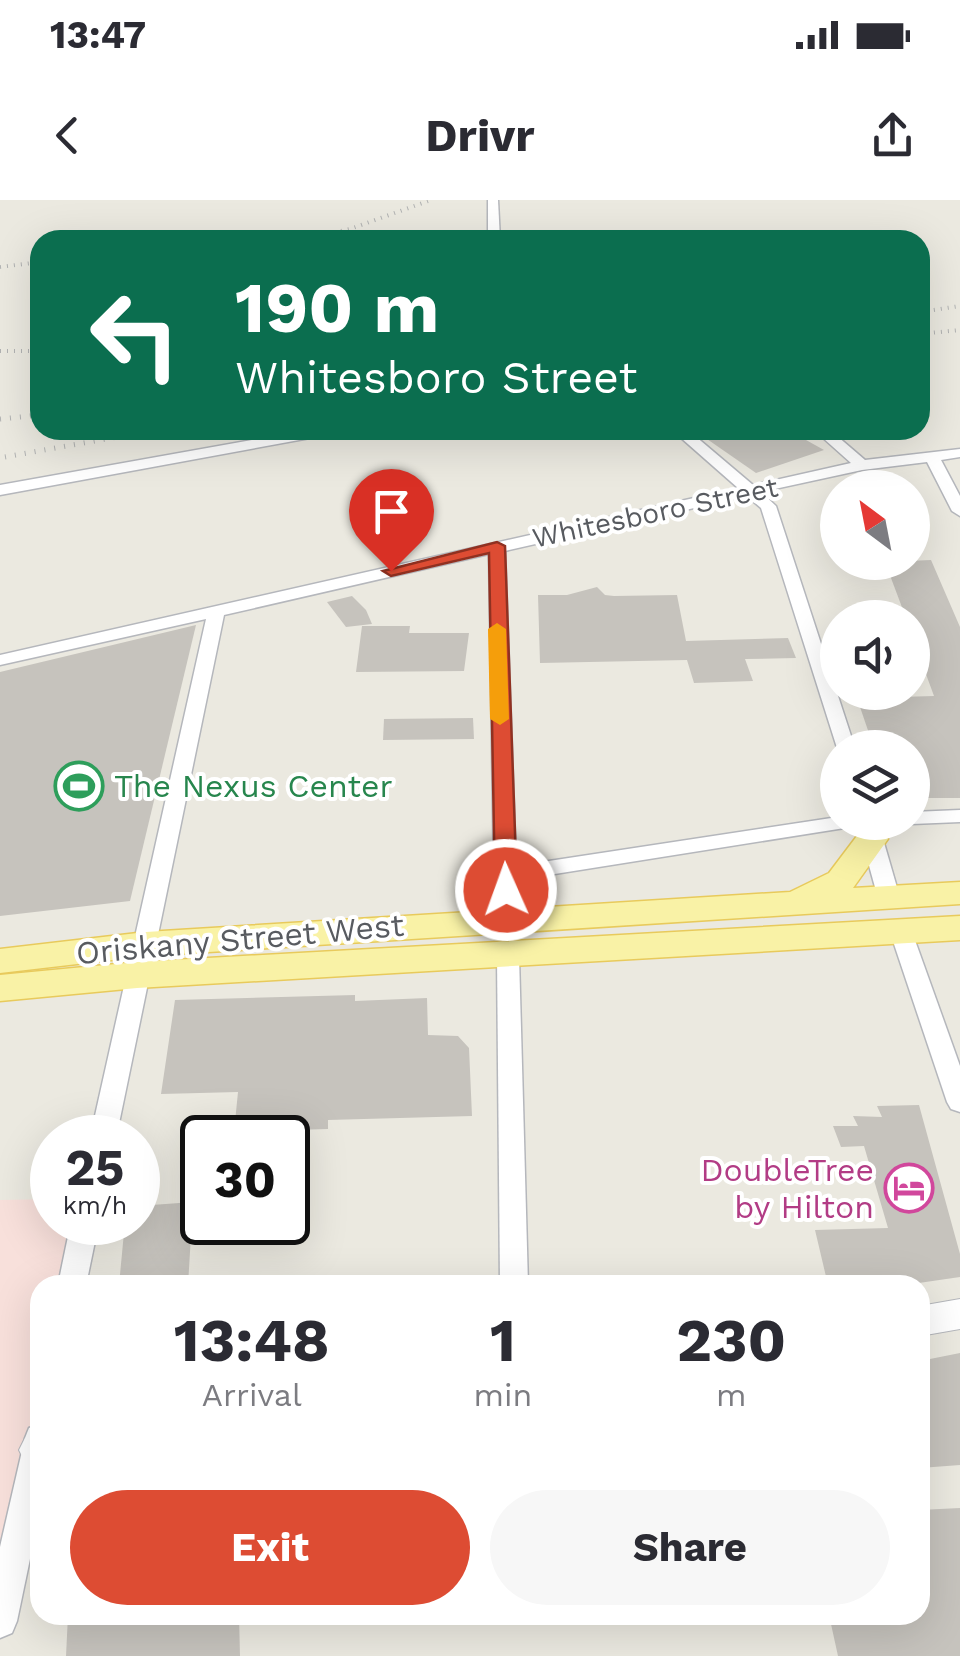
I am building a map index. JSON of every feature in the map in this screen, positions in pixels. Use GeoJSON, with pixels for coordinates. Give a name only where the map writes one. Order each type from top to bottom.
{"type":"FeatureCollection","features":[{"type":"Feature","properties":{"kind":"main road"},"geometry":{"type":"LineString","coordinates":[[786,904],[819,894],[841,881],[856,840]]}},
{"type":"Feature","properties":{"kind":"main road","name":"Oriskany Street West"},"geometry":{"type":"LineString","coordinates":[[0,988],[141,959],[507,919],[960,893]]}},
{"type":"Feature","properties":{"kind":"main road"},"geometry":{"type":"LineString","coordinates":[[770,940],[837,923],[889,898]]}},
{"type":"Feature","properties":{"kind":"main road","name":"Oriskany Street West"},"geometry":{"type":"LineString","coordinates":[[0,961],[508,956],[960,928]]}},
{"type":"Feature","properties":{"kind":"street"},"geometry":{"type":"LineString","coordinates":[[493,200],[494,230]]}},
{"type":"Feature","properties":{"kind":"street"},"geometry":{"type":"LineString","coordinates":[[0,490],[277,440]]}},
{"type":"Feature","properties":{"kind":"street"},"geometry":{"type":"LineString","coordinates":[[691,440],[768,506],[839,730]]}},
{"type":"Feature","properties":{"kind":"street"},"geometry":{"type":"LineString","coordinates":[[833,440],[862,465]]}},
{"type":"Feature","properties":{"kind":"street","name":"Whitesboro Street"},"geometry":{"type":"LineString","coordinates":[[0,660],[862,465],[960,453]]}},
{"type":"Feature","properties":{"kind":"street"},"geometry":{"type":"LineString","coordinates":[[930,455],[960,511]]}},
{"type":"Feature","properties":{"kind":"street"},"geometry":{"type":"LineString","coordinates":[[497,546],[507,919]]}},
{"type":"Feature","properties":{"kind":"street"},"geometry":{"type":"LineString","coordinates":[[108,1115],[216,611]]}},
{"type":"Feature","properties":{"kind":"street"},"geometry":{"type":"LineString","coordinates":[[930,817],[960,816]]}},
{"type":"Feature","properties":{"kind":"street"},"geometry":{"type":"LineString","coordinates":[[506,875],[820,833]]}},
{"type":"Feature","properties":{"kind":"street"},"geometry":{"type":"LineString","coordinates":[[866,840],[889,898]]}},
{"type":"Feature","properties":{"kind":"street"},"geometry":{"type":"LineString","coordinates":[[901,932],[960,1102]]}},
{"type":"Feature","properties":{"kind":"street"},"geometry":{"type":"LineString","coordinates":[[508,956],[514,1275]]}},
{"type":"Feature","properties":{"kind":"street"},"geometry":{"type":"LineString","coordinates":[[74,1275],[80,1245]]}},
{"type":"Feature","properties":{"kind":"street"},"geometry":{"type":"LineString","coordinates":[[930,1318],[960,1314]]}},
{"type":"Feature","properties":{"kind":"street"},"geometry":{"type":"LineString","coordinates":[[0,1622],[30,1487]]}},
{"type":"Feature","properties":{"kind":"shaded area"},"geometry":{"type":"Polygon","coordinates":[[[30,1199],[30,1245],[71,1245],[64,1275],[30,1275],[30,1428],[0,1564],[0,1200],[30,1199]]]}},
{"type":"Feature","properties":{"kind":"building"},"geometry":{"type":"Polygon","coordinates":[[[708,440],[806,440],[824,450],[756,473],[708,440]]]}},
{"type":"Feature","properties":{"kind":"building"},"geometry":{"type":"Polygon","coordinates":[[[930,560],[960,627],[960,798],[930,798],[930,730],[868,730],[861,710],[930,710],[930,696],[934,696],[930,685],[930,600],[899,600],[892,580],[930,580],[930,560]]]}},
{"type":"Feature","properties":{"kind":"building"},"geometry":{"type":"Polygon","coordinates":[[[597,587],[605,595],[614,596],[677,595],[686,641],[788,638],[796,658],[745,659],[753,681],[694,683],[687,660],[540,663],[538,595],[567,595],[597,587]]]}},
{"type":"Feature","properties":{"kind":"building"},"geometry":{"type":"Polygon","coordinates":[[[352,596],[366,610],[372,624],[346,627],[327,602],[352,596]]]}},
{"type":"Feature","properties":{"kind":"building","name":"The Nexus Center"},"geometry":{"type":"Polygon","coordinates":[[[196,625],[130,901],[0,916],[0,672],[196,625]]]}},
{"type":"Feature","properties":{"kind":"building"},"geometry":{"type":"Polygon","coordinates":[[[362,626],[410,626],[409,633],[469,633],[464,671],[356,672],[362,626]]]}},
{"type":"Feature","properties":{"kind":"building"},"geometry":{"type":"Polygon","coordinates":[[[473,718],[474,739],[383,740],[384,719],[473,718]]]}},
{"type":"Feature","properties":{"kind":"building"},"geometry":{"type":"Polygon","coordinates":[[[355,995],[355,1001],[427,998],[428,1035],[458,1036],[469,1048],[472,1116],[328,1120],[328,1129],[310,1130],[310,1115],[236,1115],[238,1092],[161,1094],[175,1000],[355,995]]]}},
{"type":"Feature","properties":{"kind":"building","name":"DoubleTree by Hilton"},"geometry":{"type":"Polygon","coordinates":[[[919,1105],[960,1254],[960,1277],[930,1281],[930,1275],[826,1275],[815,1230],[888,1228],[864,1146],[841,1147],[833,1126],[858,1126],[853,1116],[882,1117],[877,1106],[919,1105]]]}},
{"type":"Feature","properties":{"kind":"building"},"geometry":{"type":"Polygon","coordinates":[[[180,1203],[180,1245],[190,1245],[189,1275],[120,1275],[123,1245],[160,1245],[160,1204],[180,1203]]]}},
{"type":"Feature","properties":{"kind":"building"},"geometry":{"type":"Polygon","coordinates":[[[960,1353],[960,1465],[930,1467],[930,1359],[960,1353]]]}},
{"type":"Feature","properties":{"kind":"building"},"geometry":{"type":"Polygon","coordinates":[[[960,1508],[960,1656],[838,1656],[831,1625],[930,1625],[930,1510],[960,1508]]]}},
{"type":"Feature","properties":{"kind":"building"},"geometry":{"type":"Polygon","coordinates":[[[68,1625],[239,1625],[240,1656],[66,1656],[68,1625]]]}},
{"type":"Feature","properties":{"kind":"railway"},"geometry":{"type":"LineString","coordinates":[[345,230],[431,200]]}},
{"type":"Feature","properties":{"kind":"railway"},"geometry":{"type":"LineString","coordinates":[[0,267],[30,263]]}},
{"type":"Feature","properties":{"kind":"railway"},"geometry":{"type":"LineString","coordinates":[[930,310],[960,306]]}},
{"type":"Feature","properties":{"kind":"railway"},"geometry":{"type":"LineString","coordinates":[[930,333],[960,330]]}},
{"type":"Feature","properties":{"kind":"railway"},"geometry":{"type":"LineString","coordinates":[[0,351],[30,351]]}},
{"type":"Feature","properties":{"kind":"railway"},"geometry":{"type":"LineString","coordinates":[[0,419],[30,416]]}},
{"type":"Feature","properties":{"kind":"railway"},"geometry":{"type":"LineString","coordinates":[[5,457],[101,440]]}},
{"type":"Feature","properties":{"kind":"slow traffic"},"geometry":{"type":"LineString","coordinates":[[497,629],[500,719]]}},
{"type":"Feature","properties":{"kind":"place","name":"The Nexus Center"},"geometry":{"type":"Point","coordinates":[79,786]}},
{"type":"Feature","properties":{"kind":"place","name":"DoubleTree by Hilton"},"geometry":{"type":"Point","coordinates":[909,1188]}},
{"type":"Feature","properties":{"kind":"route"},"geometry":{"type":"LineString","coordinates":[[391,571],[497,546],[506,890]]}}]}
